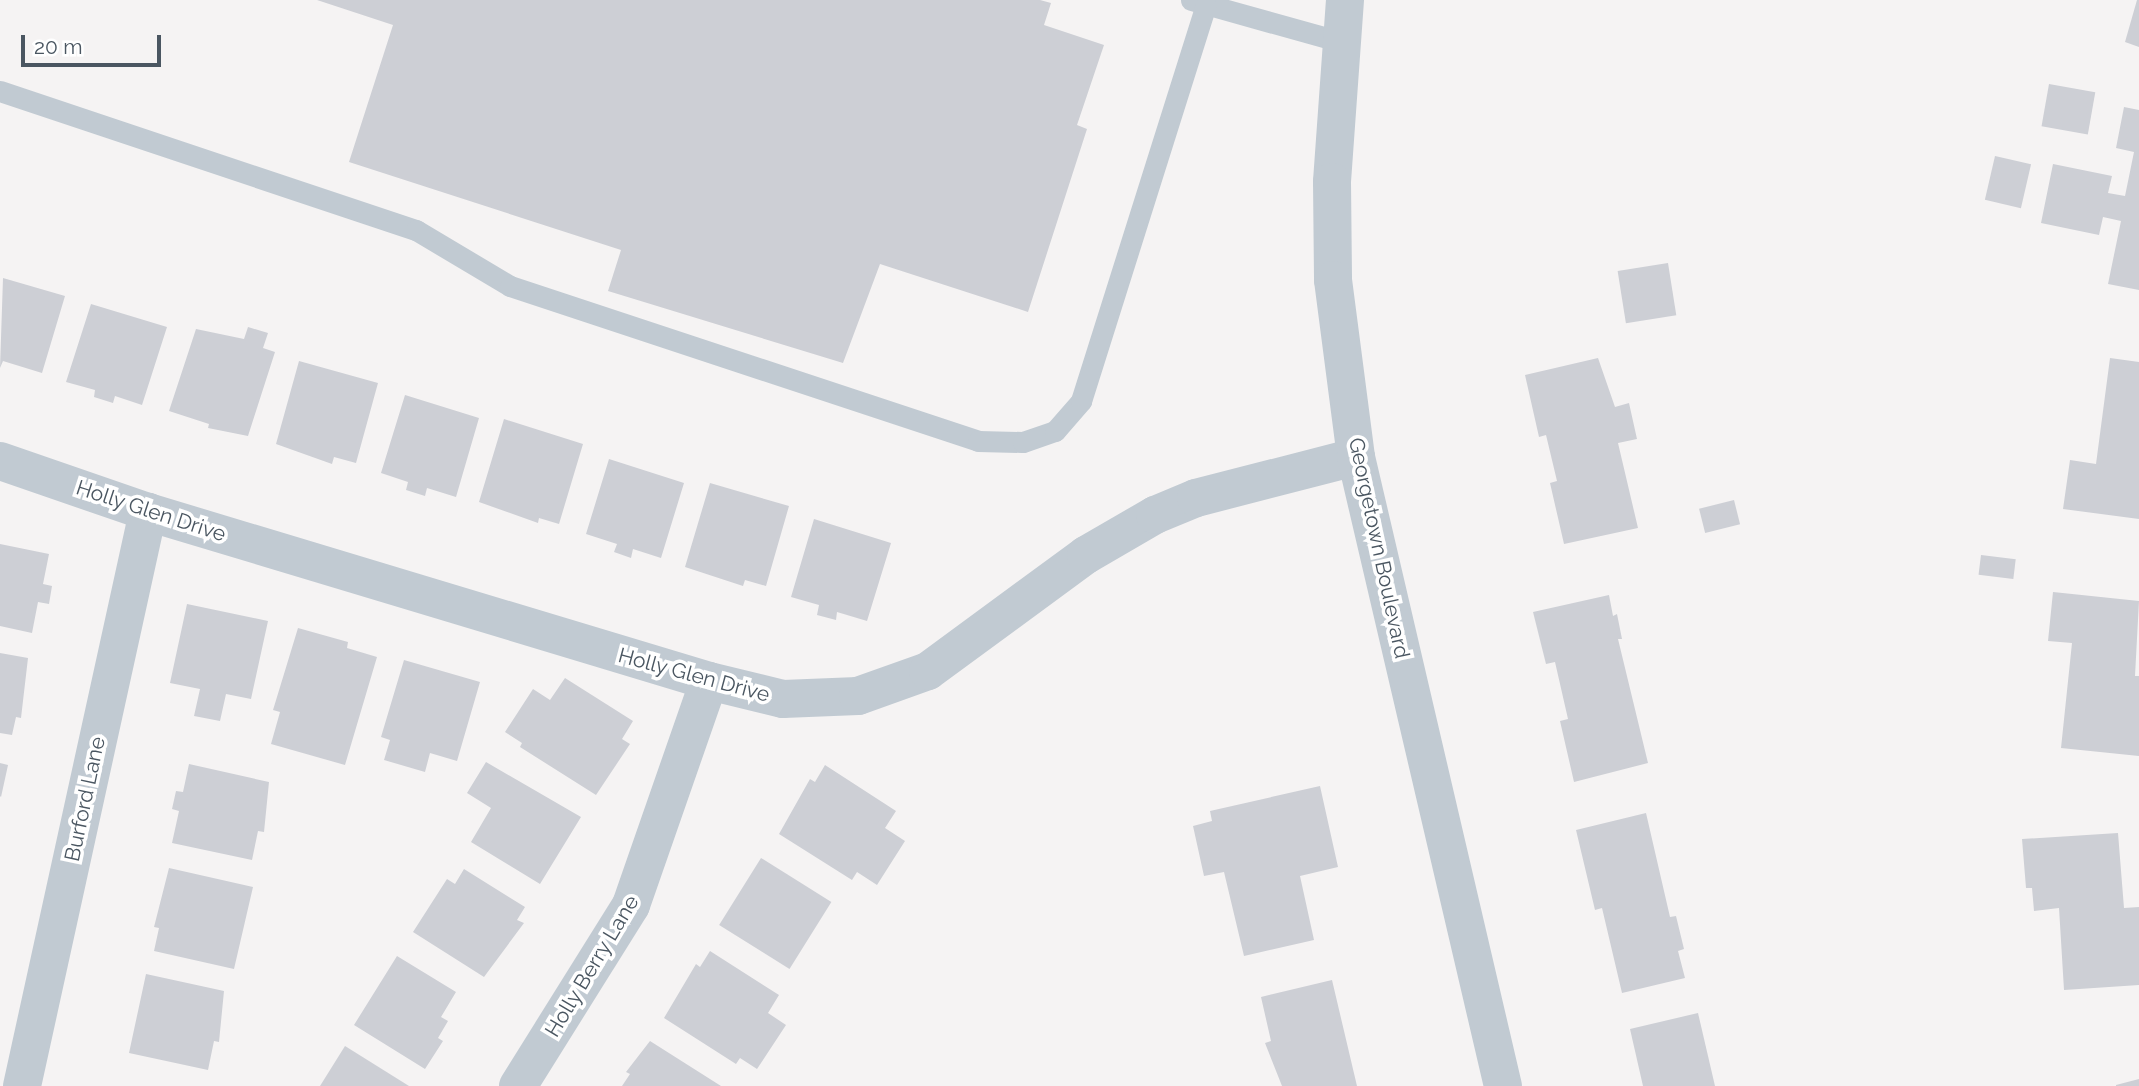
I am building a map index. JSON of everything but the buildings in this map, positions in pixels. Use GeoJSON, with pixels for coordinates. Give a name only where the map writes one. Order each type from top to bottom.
{"type":"FeatureCollection","features":[{"type":"Feature","properties":{"kind":"street","name":"Georgetown Boulevard"},"geometry":{"type":"LineString","coordinates":[[1345,0],[1332,182],[1333,280],[1356,457],[1503,1086]]}},
{"type":"Feature","properties":{"kind":"street","name":"Holly Glen Drive"},"geometry":{"type":"LineString","coordinates":[[0,461],[148,512],[709,681],[783,699],[858,696],[928,671],[1086,555],[1155,515],[1196,498],[1356,457]]}},
{"type":"Feature","properties":{"kind":"street","name":"Burford Lane"},"geometry":{"type":"LineString","coordinates":[[22,1086],[148,512]]}},
{"type":"Feature","properties":{"kind":"street","name":"Holly Berry Lane"},"geometry":{"type":"LineString","coordinates":[[518,1086],[631,905],[709,681]]}},
{"type":"Feature","properties":{"kind":"lane"},"geometry":{"type":"LineString","coordinates":[[0,90],[416,230],[510,286],[978,441],[1023,442],[1055,431],[1081,401],[1198,2],[1341,42]]}}]}
